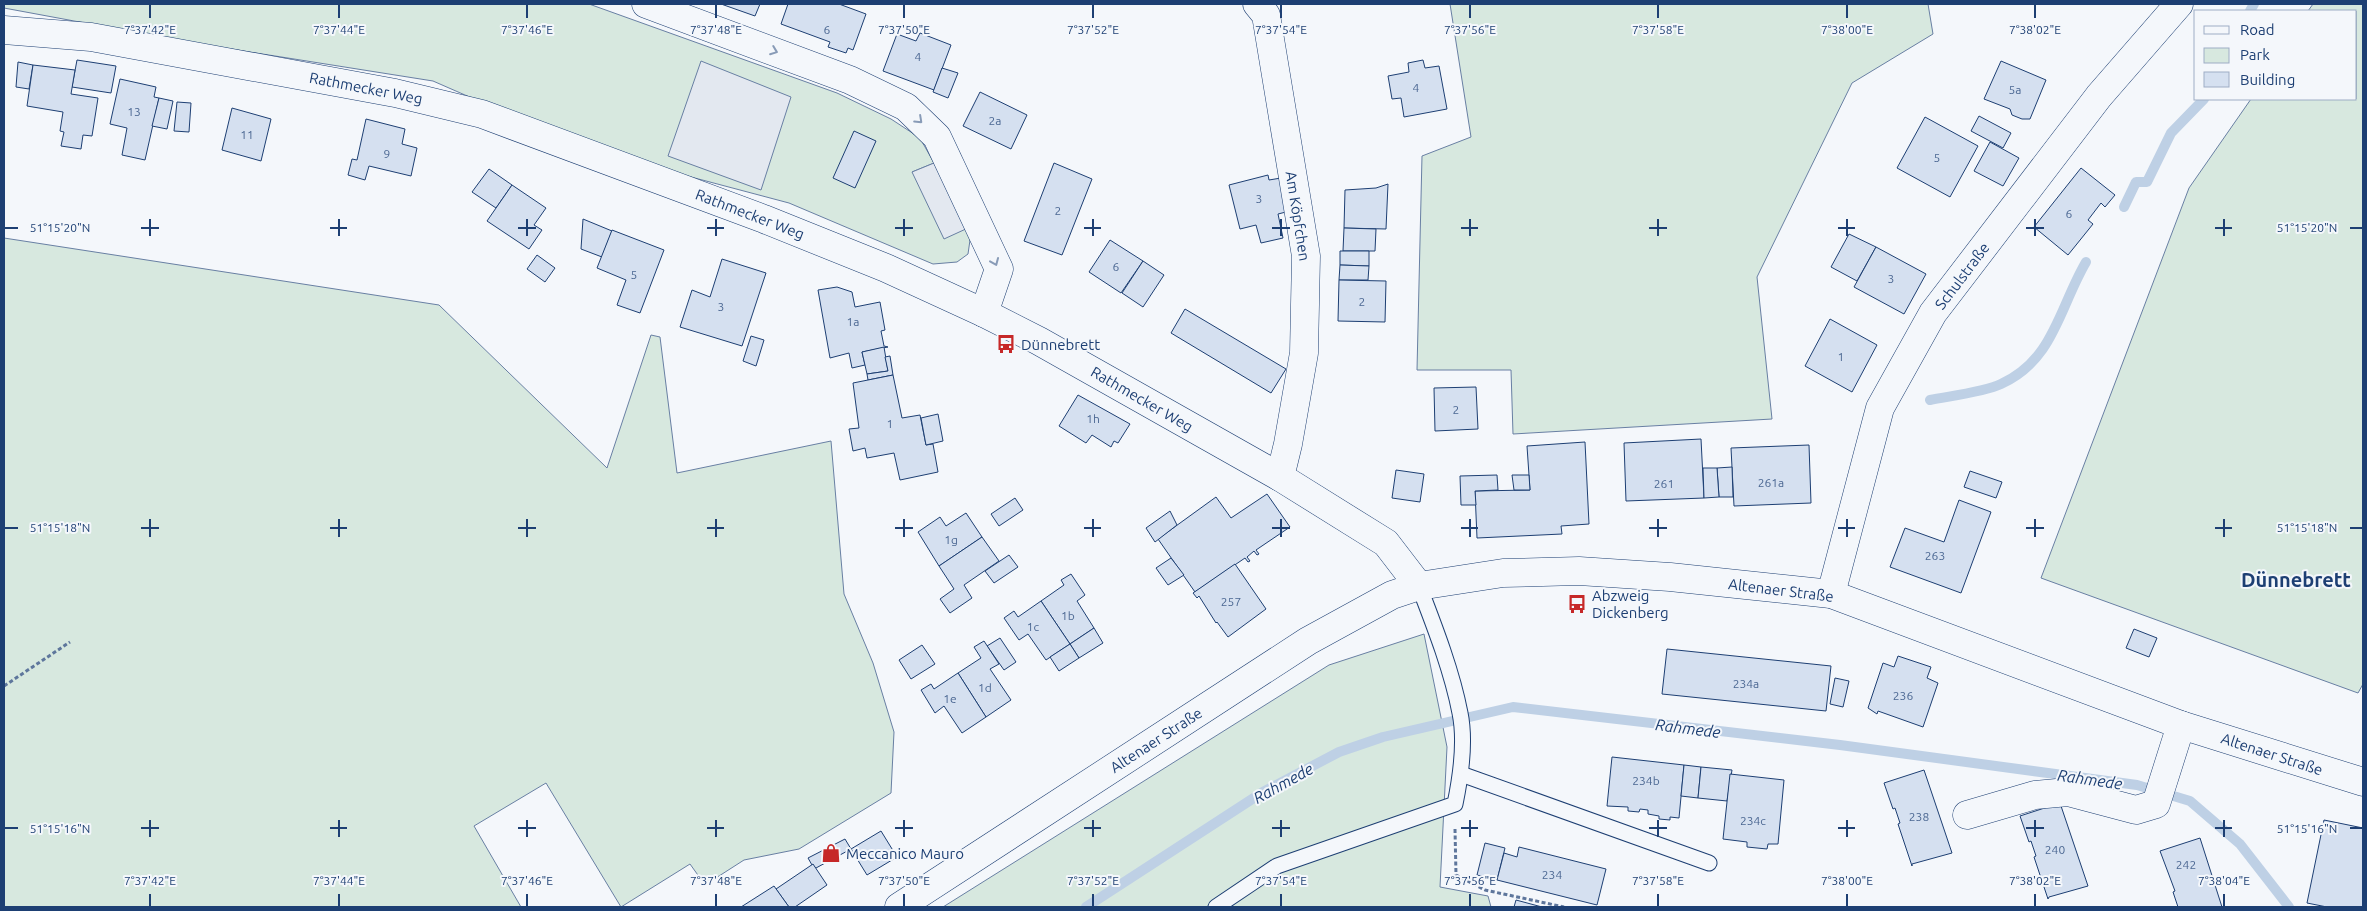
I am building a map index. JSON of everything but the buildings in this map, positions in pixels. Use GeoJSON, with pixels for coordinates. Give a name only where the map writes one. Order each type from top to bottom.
{"type":"FeatureCollection","features":[{"type":"Feature","properties":{"kind":"street"},"geometry":{"type":"LineString","coordinates":[[646,4],[850,80],[906,107],[937,137],[999,270],[984,313]]}},
{"type":"Feature","properties":{"kind":"street","name":"Schulstraße"},"geometry":{"type":"LineString","coordinates":[[1831,594],[1880,408],[1933,313],[2099,96],[2179,4]]}},
{"type":"Feature","properties":{"kind":"street","name":"Am Köpfchen"},"geometry":{"type":"LineString","coordinates":[[1268,8],[1306,256],[1304,353],[1288,444],[1280,477]]}},
{"type":"Feature","properties":{"kind":"street","name":"Rathmecker Weg"},"geometry":{"type":"LineString","coordinates":[[4,30],[91,38],[395,93],[482,114],[764,219],[886,268],[984,313],[1039,341],[1280,477],[1386,543],[1419,586]]}},
{"type":"Feature","properties":{"kind":"street","name":"Altenaer Straße"},"geometry":{"type":"LineString","coordinates":[[900,907],[1308,641],[1392,595],[1419,586],[1504,573],[1579,571],[1670,577],[1831,594],[2181,725],[2363,782]]}},
{"type":"Feature","properties":{"kind":"street"},"geometry":{"type":"LineString","coordinates":[[1967,815],[2035,795],[2068,792],[2136,810],[2156,804],[2181,725]]}},
{"type":"Feature","properties":{"kind":"lane"},"geometry":{"type":"LineString","coordinates":[[1216,907],[1278,866],[1455,804],[1461,774],[1460,713],[1436,632],[1419,586]]}},
{"type":"Feature","properties":{"kind":"lane"},"geometry":{"type":"LineString","coordinates":[[1461,774],[1709,863]]}},
{"type":"Feature","properties":{"kind":"path"},"geometry":{"type":"LineString","coordinates":[[4,686],[70,642]]}},
{"type":"Feature","properties":{"kind":"path"},"geometry":{"type":"LineString","coordinates":[[1455,804],[1456,875],[1485,890],[1564,907]]}},
{"type":"Feature","properties":{"kind":"green space"},"geometry":{"type":"Polygon","coordinates":[[[4,4],[589,4],[837,93],[891,119],[920,138],[934,163],[912,172],[968,228],[970,240],[968,254],[957,262],[933,264],[789,203],[593,151],[433,81],[193,43],[4,8],[4,4]]]}},
{"type":"Feature","properties":{"kind":"green space"},"geometry":{"type":"Polygon","coordinates":[[[1450,4],[1928,4],[1933,34],[1852,83],[1757,277],[1772,419],[1513,434],[1511,370],[1417,370],[1422,156],[1471,137],[1450,4]]]}},
{"type":"Feature","properties":{"kind":"green space"},"geometry":{"type":"Polygon","coordinates":[[[2313,4],[2363,4],[2363,684],[2358,693],[2041,578],[2189,188],[2250,100],[2357,100],[2357,10],[2309,10],[2313,4]]]}},
{"type":"Feature","properties":{"kind":"green space"},"geometry":{"type":"Polygon","coordinates":[[[4,238],[439,305],[607,468],[651,335],[660,337],[677,473],[831,441],[844,594],[873,663],[894,732],[891,793],[799,849],[744,860],[705,885],[690,864],[621,907],[546,783],[474,826],[521,907],[4,907],[4,238]]]}},
{"type":"Feature","properties":{"kind":"green space"},"geometry":{"type":"Polygon","coordinates":[[[1424,634],[1447,747],[1440,887],[1488,896],[1491,907],[943,907],[1329,665],[1424,634]]]}},
{"type":"Feature","properties":{"kind":"shaded area"},"geometry":{"type":"Polygon","coordinates":[[[701,61],[791,97],[761,190],[668,156],[701,61]]]}},
{"type":"Feature","properties":{"kind":"shaded area"},"geometry":{"type":"Polygon","coordinates":[[[934,163],[968,228],[944,239],[912,172],[934,163]]]}},
{"type":"Feature","properties":{"kind":"waterway"},"geometry":{"type":"LineString","coordinates":[[2251,10],[2254,4]]}},
{"type":"Feature","properties":{"kind":"waterway"},"geometry":{"type":"LineString","coordinates":[[2124,207],[2136,182],[2147,182],[2171,133],[2203,100]]}},
{"type":"Feature","properties":{"kind":"waterway"},"geometry":{"type":"LineString","coordinates":[[1930,400],[1986,389],[2001,384],[2019,374],[2044,347],[2086,262]]}},
{"type":"Feature","properties":{"kind":"waterway","name":"Rahmede"},"geometry":{"type":"LineString","coordinates":[[1086,907],[1263,792],[1339,752],[1383,737],[1513,707],[1840,745],[2137,785],[2190,801],[2240,844],[2289,907]]}},
{"type":"Feature","properties":{"kind":"place","name":"Dünnebrett"},"geometry":{"type":"Point","coordinates":[1006,344]}},
{"type":"Feature","properties":{"kind":"place","name":"Abzweig Dickenberg"},"geometry":{"type":"Point","coordinates":[1577,604]}},
{"type":"Feature","properties":{"kind":"place","name":"Meccanico Mauro"},"geometry":{"type":"Point","coordinates":[831,853]}},
{"type":"Feature","properties":{"kind":"district","name":"Dünnebrett"},"geometry":{"type":"Point","coordinates":[2296,579]}}]}
